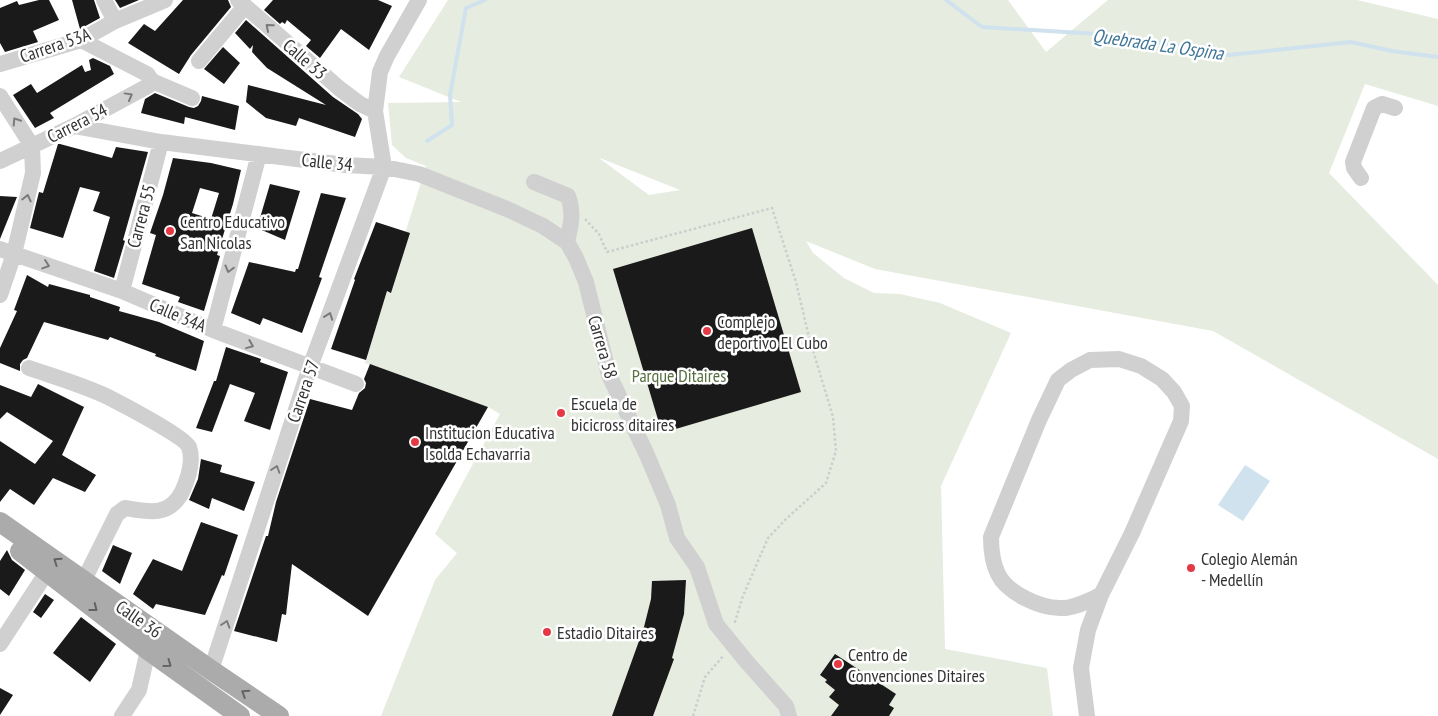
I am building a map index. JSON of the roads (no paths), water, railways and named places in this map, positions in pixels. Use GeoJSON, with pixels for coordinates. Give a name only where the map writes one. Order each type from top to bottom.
{"type":"FeatureCollection","features":[{"type":"Feature","properties":{"kind":"main road","name":"Calle 36"},"geometry":{"type":"LineString","coordinates":[[0,522],[279,716]]}},
{"type":"Feature","properties":{"kind":"main road","name":"Calle 36"},"geometry":{"type":"LineString","coordinates":[[0,536],[148,650],[240,716]]}},
{"type":"Feature","properties":{"kind":"street"},"geometry":{"type":"LineString","coordinates":[[104,0],[115,21]]}},
{"type":"Feature","properties":{"kind":"street","name":"Carrera 53A"},"geometry":{"type":"LineString","coordinates":[[0,64],[81,40],[115,21],[165,0]]}},
{"type":"Feature","properties":{"kind":"street","name":"Carrera 57"},"geometry":{"type":"LineString","coordinates":[[211,670],[310,367],[384,167],[375,111],[380,72],[419,0]]}},
{"type":"Feature","properties":{"kind":"street"},"geometry":{"type":"LineString","coordinates":[[199,61],[241,3]]}},
{"type":"Feature","properties":{"kind":"street","name":"Calle 33"},"geometry":{"type":"LineString","coordinates":[[241,3],[340,90],[358,103],[375,111]]}},
{"type":"Feature","properties":{"kind":"street"},"geometry":{"type":"LineString","coordinates":[[81,40],[147,74],[152,81],[192,98]]}},
{"type":"Feature","properties":{"kind":"street","name":"Carrera 54"},"geometry":{"type":"LineString","coordinates":[[0,161],[74,126],[148,86],[152,81]]}},
{"type":"Feature","properties":{"kind":"street"},"geometry":{"type":"LineString","coordinates":[[358,103],[378,84]]}},
{"type":"Feature","properties":{"kind":"street"},"geometry":{"type":"LineString","coordinates":[[0,96],[32,146],[33,173],[7,251],[0,295]]}},
{"type":"Feature","properties":{"kind":"street"},"geometry":{"type":"LineString","coordinates":[[1361,178],[1354,168],[1353,162],[1374,108],[1382,104],[1395,108]]}},
{"type":"Feature","properties":{"kind":"street","name":"Calle 34"},"geometry":{"type":"LineString","coordinates":[[74,126],[161,142],[345,165],[384,167],[419,174],[507,209],[543,226],[567,242]]}},
{"type":"Feature","properties":{"kind":"street","name":"Carrera 55"},"geometry":{"type":"LineString","coordinates":[[122,291],[161,142]]}},
{"type":"Feature","properties":{"kind":"street"},"geometry":{"type":"LineString","coordinates":[[213,330],[259,154]]}},
{"type":"Feature","properties":{"kind":"street"},"geometry":{"type":"LineString","coordinates":[[534,182],[568,196],[572,208],[572,217],[567,242]]}},
{"type":"Feature","properties":{"kind":"street","name":"Carrera 58"},"geometry":{"type":"LineString","coordinates":[[567,242],[586,282],[608,375],[668,505],[677,538],[697,567],[716,624],[786,706],[789,716]]}},
{"type":"Feature","properties":{"kind":"street","name":"Calle 34A"},"geometry":{"type":"LineString","coordinates":[[7,251],[122,291],[213,330],[356,384]]}},
{"type":"Feature","properties":{"kind":"street"},"geometry":{"type":"LineString","coordinates":[[1087,716],[1081,668],[1088,630],[1100,595],[1132,533],[1181,421],[1182,406],[1174,392],[1162,379],[1141,366],[1119,359],[1090,360],[1071,370],[1058,380],[1039,420],[991,537],[991,556],[998,576],[1015,593],[1036,602],[1061,608],[1076,605],[1100,595]]}},
{"type":"Feature","properties":{"kind":"street"},"geometry":{"type":"LineString","coordinates":[[29,368],[107,397],[176,434],[189,446],[192,460],[182,492],[172,506],[154,513],[125,508],[117,514],[84,580]]}},
{"type":"Feature","properties":{"kind":"street"},"geometry":{"type":"LineString","coordinates":[[0,644],[47,572]]}},
{"type":"Feature","properties":{"kind":"street"},"geometry":{"type":"LineString","coordinates":[[122,716],[139,690],[148,650]]}},
{"type":"Feature","properties":{"kind":"water"},"geometry":{"type":"Polygon","coordinates":[[[1245,465],[1270,481],[1243,521],[1218,505],[1245,465]]]}},
{"type":"Feature","properties":{"kind":"waterway","name":"Quebrada La Ospina"},"geometry":{"type":"LineString","coordinates":[[427,141],[452,125],[450,95],[466,8],[485,0]]}},
{"type":"Feature","properties":{"kind":"waterway","name":"Quebrada La Ospina"},"geometry":{"type":"LineString","coordinates":[[946,0],[982,27],[1115,35],[1229,55],[1351,42],[1392,51],[1438,57]]}},
{"type":"Feature","properties":{"kind":"place","name":"Centro Educativo San Nicolas"},"geometry":{"type":"Point","coordinates":[170,231]}},
{"type":"Feature","properties":{"kind":"place","name":"Complejo deportivo El Cubo"},"geometry":{"type":"Point","coordinates":[707,331]}},
{"type":"Feature","properties":{"kind":"place","name":"Escuela de bicicross ditaires"},"geometry":{"type":"Point","coordinates":[561,413]}},
{"type":"Feature","properties":{"kind":"place","name":"Institucion Educativa Isolda Echavarria"},"geometry":{"type":"Point","coordinates":[415,442]}},
{"type":"Feature","properties":{"kind":"place","name":"Colegio Alemán - Medellín"},"geometry":{"type":"Point","coordinates":[1191,568]}},
{"type":"Feature","properties":{"kind":"place","name":"Estadio Ditaires"},"geometry":{"type":"Point","coordinates":[547,632]}},
{"type":"Feature","properties":{"kind":"place","name":"Centro de Convenciones Ditaires"},"geometry":{"type":"Point","coordinates":[838,664]}},
{"type":"Feature","properties":{"kind":"park label","name":"Parque Ditaires"},"geometry":{"type":"Point","coordinates":[679,375]}}]}
